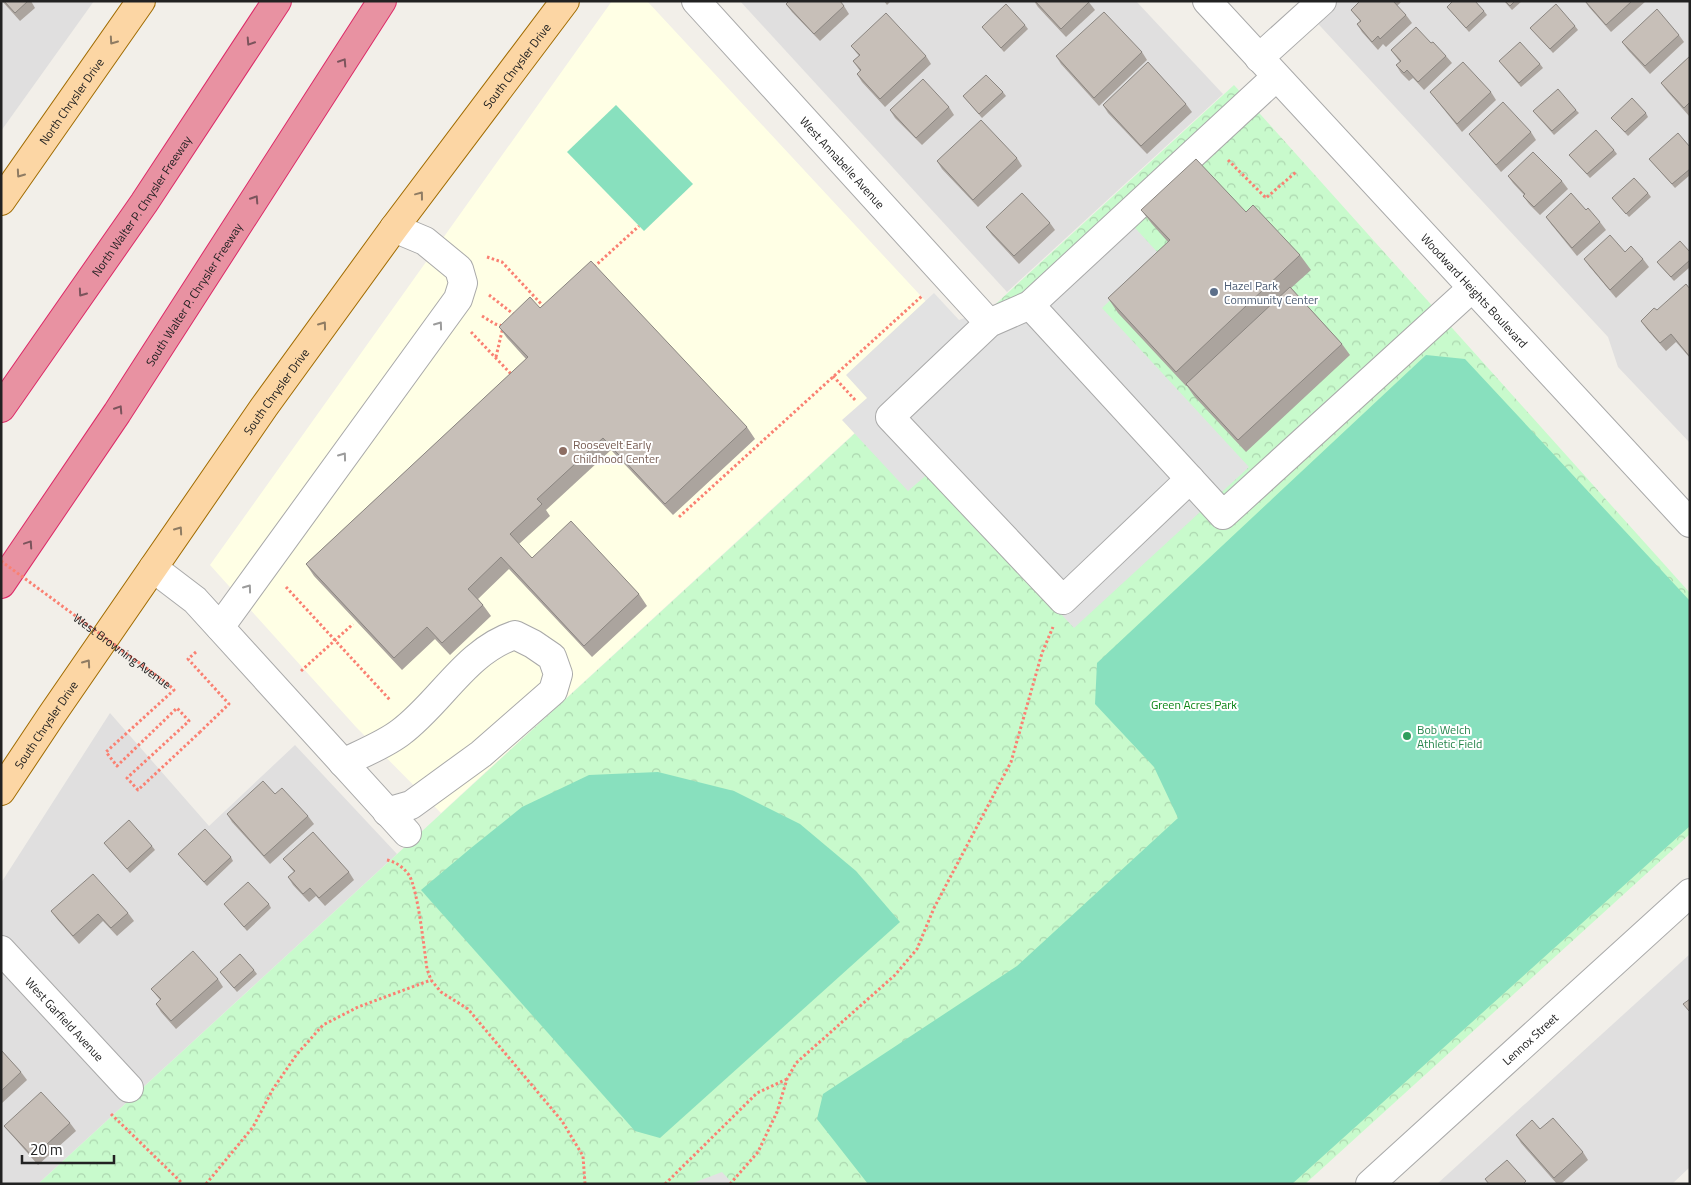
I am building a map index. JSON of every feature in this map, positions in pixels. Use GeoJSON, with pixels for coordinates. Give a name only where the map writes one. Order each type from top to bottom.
{"type":"FeatureCollection","features":[{"type":"Feature","properties":{"kind":"highway","name":"North Walter P. Chrysler Freeway"},"geometry":{"type":"LineString","coordinates":[[1,408],[144,203],[277,1]]}},
{"type":"Feature","properties":{"kind":"highway","name":"South Walter P. Chrysler Freeway"},"geometry":{"type":"LineString","coordinates":[[1,584],[117,413],[382,1]]}},
{"type":"Feature","properties":{"kind":"main road","name":"North Chrysler Drive"},"geometry":{"type":"LineString","coordinates":[[1,201],[141,1]]}},
{"type":"Feature","properties":{"kind":"main road","name":"South Chrysler Drive"},"geometry":{"type":"LineString","coordinates":[[1,791],[50,716],[264,407],[394,228],[565,1]]}},
{"type":"Feature","properties":{"kind":"street","name":"West Annabelle Avenue"},"geometry":{"type":"LineString","coordinates":[[696,1],[989,323]]}},
{"type":"Feature","properties":{"kind":"street","name":"Woodward Heights Boulevard"},"geometry":{"type":"LineString","coordinates":[[1206,1],[1690,523]]}},
{"type":"Feature","properties":{"kind":"street"},"geometry":{"type":"LineString","coordinates":[[1190,480],[1063,600],[890,416],[989,323],[1030,305],[1267,67],[1322,1]]}},
{"type":"Feature","properties":{"kind":"street"},"geometry":{"type":"LineString","coordinates":[[220,627],[458,299],[463,283],[459,269],[425,241],[394,228]]}},
{"type":"Feature","properties":{"kind":"street"},"geometry":{"type":"LineString","coordinates":[[1030,305],[1223,515],[1472,288]]}},
{"type":"Feature","properties":{"kind":"street"},"geometry":{"type":"LineString","coordinates":[[153,568],[194,600],[220,627],[407,833]]}},
{"type":"Feature","properties":{"kind":"street"},"geometry":{"type":"LineString","coordinates":[[343,763],[400,733],[431,706],[479,654],[499,640],[514,635],[533,644],[552,658],[558,674],[553,691],[481,754],[411,805],[387,812]]}},
{"type":"Feature","properties":{"kind":"street","name":"Lennox Street"},"geometry":{"type":"LineString","coordinates":[[1370,1184],[1690,893]]}},
{"type":"Feature","properties":{"kind":"street","name":"West Garfield Avenue"},"geometry":{"type":"LineString","coordinates":[[1,950],[129,1088]]}},
{"type":"Feature","properties":{"kind":"path"},"geometry":{"type":"LineString","coordinates":[[1222,154],[1266,198],[1296,172]]}},
{"type":"Feature","properties":{"kind":"path"},"geometry":{"type":"LineString","coordinates":[[589,271],[639,226]]}},
{"type":"Feature","properties":{"kind":"path"},"geometry":{"type":"LineString","coordinates":[[479,254],[502,262],[547,310]]}},
{"type":"Feature","properties":{"kind":"path"},"geometry":{"type":"LineString","coordinates":[[484,301],[489,295],[521,320]]}},
{"type":"Feature","properties":{"kind":"path"},"geometry":{"type":"LineString","coordinates":[[679,517],[922,296]]}},
{"type":"Feature","properties":{"kind":"path"},"geometry":{"type":"LineString","coordinates":[[534,309],[540,303]]}},
{"type":"Feature","properties":{"kind":"path"},"geometry":{"type":"LineString","coordinates":[[475,313],[495,324],[509,326]]}},
{"type":"Feature","properties":{"kind":"path"},"geometry":{"type":"LineString","coordinates":[[466,326],[517,380]]}},
{"type":"Feature","properties":{"kind":"path"},"geometry":{"type":"LineString","coordinates":[[496,358],[503,326]]}},
{"type":"Feature","properties":{"kind":"path"},"geometry":{"type":"LineString","coordinates":[[833,376],[856,401]]}},
{"type":"Feature","properties":{"kind":"path","name":"West Browning Avenue"},"geometry":{"type":"LineString","coordinates":[[1,560],[174,690],[106,752],[117,766],[177,708],[189,721],[127,778],[138,790],[229,704],[188,659],[196,652]]}},
{"type":"Feature","properties":{"kind":"path"},"geometry":{"type":"LineString","coordinates":[[282,583],[390,700]]}},
{"type":"Feature","properties":{"kind":"path"},"geometry":{"type":"LineString","coordinates":[[730,1184],[758,1152],[777,1112],[787,1079],[796,1063],[895,975],[917,949],[934,908],[1011,762],[1042,652],[1063,600]]}},
{"type":"Feature","properties":{"kind":"path"},"geometry":{"type":"LineString","coordinates":[[299,674],[353,624]]}},
{"type":"Feature","properties":{"kind":"path"},"geometry":{"type":"LineString","coordinates":[[387,860],[395,862],[409,876],[414,891],[427,969],[431,980],[441,992],[468,1009],[562,1121],[582,1156],[585,1184]]}},
{"type":"Feature","properties":{"kind":"path"},"geometry":{"type":"LineString","coordinates":[[206,1184],[253,1126],[273,1089],[297,1054],[323,1025],[358,1007],[431,980]]}},
{"type":"Feature","properties":{"kind":"path"},"geometry":{"type":"LineString","coordinates":[[665,1184],[757,1093],[787,1079]]}},
{"type":"Feature","properties":{"kind":"path"},"geometry":{"type":"LineString","coordinates":[[111,1114],[183,1184]]}},
{"type":"Feature","properties":{"kind":"shaded area"},"geometry":{"type":"Polygon","coordinates":[[[1,1],[94,1],[1,131],[1,1]]]}},
{"type":"Feature","properties":{"kind":"shaded area","name":"Roosevelt Early Childhood Center"},"geometry":{"type":"Polygon","coordinates":[[[612,1],[647,1],[959,337],[441,813],[356,727],[210,565],[612,1]]]}},
{"type":"Feature","properties":{"kind":"shaded area"},"geometry":{"type":"Polygon","coordinates":[[[740,1],[1136,1],[1223,94],[1007,292],[740,1]]]}},
{"type":"Feature","properties":{"kind":"shaded area"},"geometry":{"type":"Polygon","coordinates":[[[1297,1],[1690,1],[1690,443],[1618,367],[1608,337],[1297,1]]]}},
{"type":"Feature","properties":{"kind":"shaded area"},"geometry":{"type":"Polygon","coordinates":[[[1116,207],[1159,254],[1102,308],[1249,467],[1074,628],[930,472],[908,491],[842,420],[867,398],[846,375],[934,293],[959,320],[1019,298],[1116,207]]]}},
{"type":"Feature","properties":{"kind":"shaded area"},"geometry":{"type":"Polygon","coordinates":[[[110,713],[209,826],[295,745],[397,854],[38,1184],[1,1184],[1,883],[110,713]]]}},
{"type":"Feature","properties":{"kind":"shaded area"},"geometry":{"type":"Polygon","coordinates":[[[1690,954],[1690,1167],[1672,1184],[1437,1184],[1690,954]]]}},
{"type":"Feature","properties":{"kind":"shaded area"},"geometry":{"type":"Polygon","coordinates":[[[722,1172],[733,1184],[692,1184],[693,1183],[722,1172]]]}},
{"type":"Feature","properties":{"kind":"green space","name":"Green Acres Park"},"geometry":{"type":"Polygon","coordinates":[[[1234,85],[1690,593],[1690,834],[1305,1184],[38,1184],[1234,85]]]}},
{"type":"Feature","properties":{"kind":"green space"},"geometry":{"type":"Polygon","coordinates":[[[616,105],[693,184],[644,231],[567,152],[616,105]]]}},
{"type":"Feature","properties":{"kind":"green space","name":"Bob Welch Athletic Field"},"geometry":{"type":"Polygon","coordinates":[[[1426,355],[1465,359],[1690,601],[1690,826],[1292,1184],[868,1184],[817,1119],[823,1094],[1017,966],[1178,818],[1154,767],[1095,704],[1097,663],[1426,355]]]}},
{"type":"Feature","properties":{"kind":"green space"},"geometry":{"type":"Polygon","coordinates":[[[658,772],[734,791],[800,824],[856,871],[900,922],[660,1138],[635,1131],[421,890],[522,807],[589,775],[658,772]]]}},
{"type":"Feature","properties":{"kind":"building"},"geometry":{"type":"Polygon","coordinates":[[[4,1],[28,1],[15,13],[4,1]]]}},
{"type":"Feature","properties":{"kind":"building"},"geometry":{"type":"Polygon","coordinates":[[[789,1],[840,1],[844,6],[814,34],[786,4],[789,1]]]}},
{"type":"Feature","properties":{"kind":"building"},"geometry":{"type":"Polygon","coordinates":[[[1035,1],[1088,1],[1089,2],[1061,29],[1035,1]]]}},
{"type":"Feature","properties":{"kind":"building"},"geometry":{"type":"Polygon","coordinates":[[[1360,1],[1393,1],[1406,15],[1380,39],[1378,36],[1372,42],[1357,24],[1361,21],[1351,10],[1360,1]]]}},
{"type":"Feature","properties":{"kind":"building"},"geometry":{"type":"Polygon","coordinates":[[[1453,1],[1475,1],[1484,11],[1466,28],[1447,7],[1453,1]]]}},
{"type":"Feature","properties":{"kind":"building"},"geometry":{"type":"Polygon","coordinates":[[[1505,1],[1515,1],[1510,6],[1505,1]]]}},
{"type":"Feature","properties":{"kind":"building"},"geometry":{"type":"Polygon","coordinates":[[[1585,1],[1632,1],[1606,25],[1585,1]]]}},
{"type":"Feature","properties":{"kind":"building"},"geometry":{"type":"Polygon","coordinates":[[[1006,4],[1025,25],[1001,48],[982,27],[1006,4]]]}},
{"type":"Feature","properties":{"kind":"building"},"geometry":{"type":"Polygon","coordinates":[[[1556,4],[1575,26],[1550,49],[1530,28],[1556,4]]]}},
{"type":"Feature","properties":{"kind":"building"},"geometry":{"type":"Polygon","coordinates":[[[1657,9],[1679,35],[1645,66],[1622,42],[1657,9]]]}},
{"type":"Feature","properties":{"kind":"building"},"geometry":{"type":"Polygon","coordinates":[[[1104,12],[1142,52],[1094,98],[1056,56],[1104,12]]]}},
{"type":"Feature","properties":{"kind":"building"},"geometry":{"type":"Polygon","coordinates":[[[886,13],[926,56],[880,99],[857,74],[861,70],[853,61],[860,55],[851,46],[886,13]]]}},
{"type":"Feature","properties":{"kind":"building"},"geometry":{"type":"Polygon","coordinates":[[[1416,27],[1446,56],[1418,82],[1407,70],[1404,73],[1396,65],[1401,61],[1391,50],[1416,27]]]}},
{"type":"Feature","properties":{"kind":"building"},"geometry":{"type":"Polygon","coordinates":[[[1520,42],[1540,64],[1519,83],[1499,61],[1520,42]]]}},
{"type":"Feature","properties":{"kind":"building"},"geometry":{"type":"Polygon","coordinates":[[[1690,56],[1690,102],[1684,108],[1661,83],[1690,56]]]}},
{"type":"Feature","properties":{"kind":"building"},"geometry":{"type":"Polygon","coordinates":[[[1148,62],[1186,104],[1141,146],[1103,105],[1148,62]]]}},
{"type":"Feature","properties":{"kind":"building"},"geometry":{"type":"Polygon","coordinates":[[[1463,62],[1491,92],[1457,124],[1430,92],[1463,62]]]}},
{"type":"Feature","properties":{"kind":"building"},"geometry":{"type":"Polygon","coordinates":[[[986,75],[1003,92],[979,114],[963,96],[986,75]]]}},
{"type":"Feature","properties":{"kind":"building"},"geometry":{"type":"Polygon","coordinates":[[[923,79],[949,107],[916,138],[890,110],[923,79]]]}},
{"type":"Feature","properties":{"kind":"building"},"geometry":{"type":"Polygon","coordinates":[[[1558,89],[1576,110],[1552,131],[1533,111],[1558,89]]]}},
{"type":"Feature","properties":{"kind":"building"},"geometry":{"type":"Polygon","coordinates":[[[1632,98],[1646,113],[1625,132],[1611,118],[1632,98]]]}},
{"type":"Feature","properties":{"kind":"building"},"geometry":{"type":"Polygon","coordinates":[[[1503,102],[1531,132],[1496,165],[1469,134],[1503,102]]]}},
{"type":"Feature","properties":{"kind":"building"},"geometry":{"type":"Polygon","coordinates":[[[981,120],[1017,158],[973,200],[937,161],[981,120]]]}},
{"type":"Feature","properties":{"kind":"building"},"geometry":{"type":"Polygon","coordinates":[[[1596,130],[1614,150],[1587,174],[1569,155],[1596,130]]]}},
{"type":"Feature","properties":{"kind":"building"},"geometry":{"type":"Polygon","coordinates":[[[1678,133],[1690,147],[1690,169],[1672,184],[1649,159],[1678,133]]]}},
{"type":"Feature","properties":{"kind":"building"},"geometry":{"type":"Polygon","coordinates":[[[1533,152],[1562,181],[1534,207],[1508,176],[1533,152]]]}},
{"type":"Feature","properties":{"kind":"building","name":"Hazel Park Community Center"},"geometry":{"type":"Polygon","coordinates":[[[1196,159],[1246,212],[1253,205],[1300,255],[1176,372],[1108,298],[1170,240],[1141,210],[1196,159]]]}},
{"type":"Feature","properties":{"kind":"building"},"geometry":{"type":"Polygon","coordinates":[[[1634,178],[1648,193],[1626,214],[1612,198],[1634,178]]]}},
{"type":"Feature","properties":{"kind":"building"},"geometry":{"type":"Polygon","coordinates":[[[1022,193],[1050,223],[1014,256],[986,227],[1022,193]]]}},
{"type":"Feature","properties":{"kind":"building"},"geometry":{"type":"Polygon","coordinates":[[[1571,193],[1600,222],[1572,248],[1546,217],[1571,193]]]}},
{"type":"Feature","properties":{"kind":"building"},"geometry":{"type":"Polygon","coordinates":[[[1610,235],[1625,252],[1631,246],[1643,259],[1610,290],[1584,259],[1610,235]]]}},
{"type":"Feature","properties":{"kind":"building"},"geometry":{"type":"Polygon","coordinates":[[[1680,241],[1690,252],[1690,260],[1671,277],[1657,262],[1680,241]]]}},
{"type":"Feature","properties":{"kind":"building"},"geometry":{"type":"Polygon","coordinates":[[[591,261],[747,427],[665,504],[603,438],[537,499],[542,504],[510,534],[532,558],[571,521],[639,594],[584,646],[501,557],[468,589],[483,605],[442,643],[427,627],[394,658],[306,564],[528,357],[499,327],[530,297],[540,308],[591,261]]]}},
{"type":"Feature","properties":{"kind":"building"},"geometry":{"type":"Polygon","coordinates":[[[1686,284],[1690,289],[1690,357],[1671,334],[1660,343],[1641,321],[1654,308],[1657,310],[1686,284]]]}},
{"type":"Feature","properties":{"kind":"building"},"geometry":{"type":"Polygon","coordinates":[[[1290,287],[1342,344],[1238,440],[1186,384],[1290,287]]]}},
{"type":"Feature","properties":{"kind":"building"},"geometry":{"type":"Polygon","coordinates":[[[263,781],[275,794],[282,788],[308,816],[264,856],[227,814],[263,781]]]}},
{"type":"Feature","properties":{"kind":"building"},"geometry":{"type":"Polygon","coordinates":[[[129,820],[152,846],[127,869],[104,843],[129,820]]]}},
{"type":"Feature","properties":{"kind":"building"},"geometry":{"type":"Polygon","coordinates":[[[205,829],[231,857],[204,882],[178,854],[205,829]]]}},
{"type":"Feature","properties":{"kind":"building"},"geometry":{"type":"Polygon","coordinates":[[[313,832],[349,872],[319,898],[310,888],[303,894],[288,877],[295,871],[283,859],[313,832]]]}},
{"type":"Feature","properties":{"kind":"building"},"geometry":{"type":"Polygon","coordinates":[[[93,874],[128,913],[111,928],[98,914],[73,936],[51,911],[93,874]]]}},
{"type":"Feature","properties":{"kind":"building"},"geometry":{"type":"Polygon","coordinates":[[[248,882],[269,904],[244,927],[224,904],[248,882]]]}},
{"type":"Feature","properties":{"kind":"building"},"geometry":{"type":"Polygon","coordinates":[[[193,951],[218,979],[171,1021],[156,1004],[161,999],[151,989],[193,951]]]}},
{"type":"Feature","properties":{"kind":"building"},"geometry":{"type":"Polygon","coordinates":[[[240,954],[254,970],[234,988],[220,972],[240,954]]]}},
{"type":"Feature","properties":{"kind":"building"},"geometry":{"type":"Polygon","coordinates":[[[1690,999],[1690,1012],[1683,1004],[1690,999]]]}},
{"type":"Feature","properties":{"kind":"building"},"geometry":{"type":"Polygon","coordinates":[[[1,1050],[21,1072],[1,1091],[1,1050]]]}},
{"type":"Feature","properties":{"kind":"building"},"geometry":{"type":"Polygon","coordinates":[[[41,1092],[70,1123],[33,1157],[4,1126],[41,1092]]]}},
{"type":"Feature","properties":{"kind":"building"},"geometry":{"type":"Polygon","coordinates":[[[1553,1118],[1583,1152],[1554,1178],[1516,1135],[1532,1120],[1540,1129],[1553,1118]]]}},
{"type":"Feature","properties":{"kind":"building"},"geometry":{"type":"Polygon","coordinates":[[[1507,1160],[1526,1181],[1523,1184],[1489,1184],[1485,1179],[1507,1160]]]}},
{"type":"Feature","properties":{"kind":"place","name":"Hazel Park Community Center"},"geometry":{"type":"Point","coordinates":[1214,292]}},
{"type":"Feature","properties":{"kind":"place","name":"Roosevelt Early Childhood Center"},"geometry":{"type":"Point","coordinates":[563,451]}},
{"type":"Feature","properties":{"kind":"place","name":"Bob Welch Athletic Field"},"geometry":{"type":"Point","coordinates":[1407,736]}}]}
